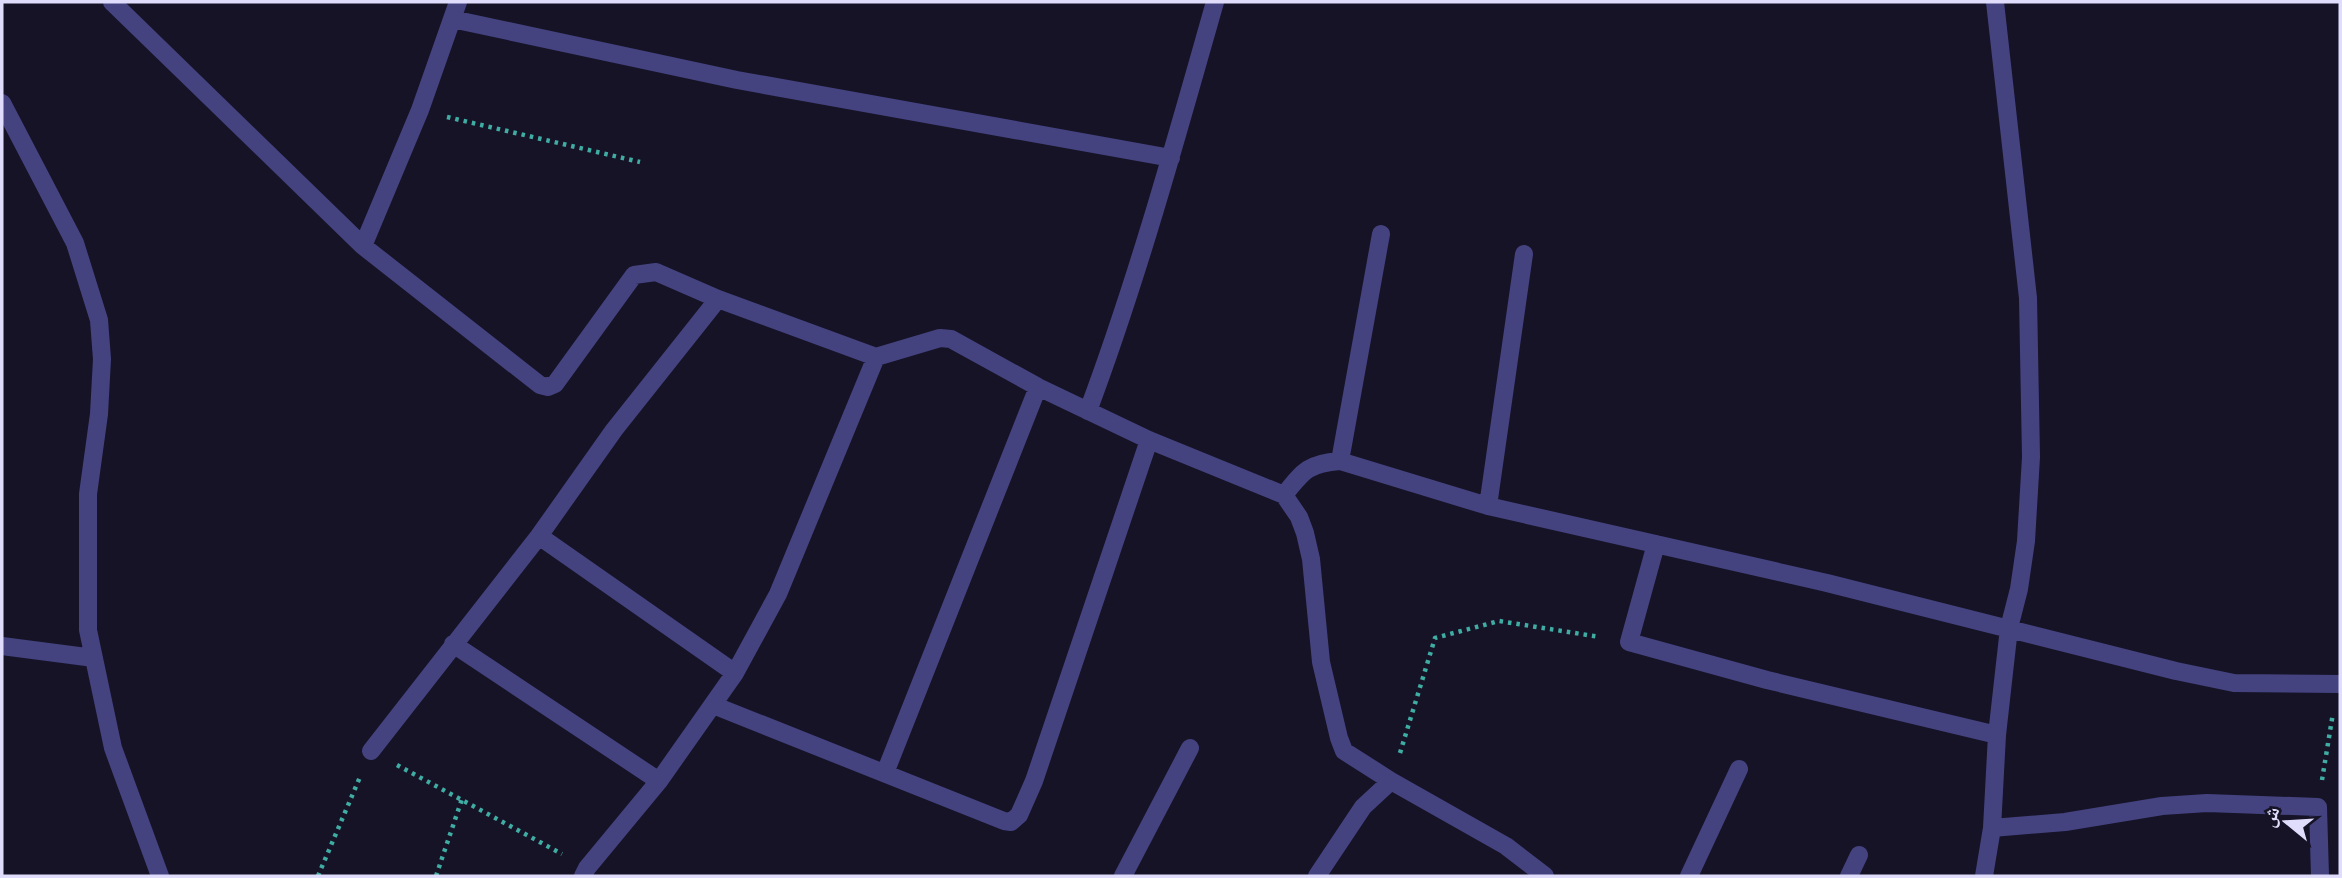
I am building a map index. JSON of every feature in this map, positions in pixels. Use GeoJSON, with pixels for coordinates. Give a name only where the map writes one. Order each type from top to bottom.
{"type":"FeatureCollection","features":[{"type":"Feature","properties":{"kind":"street"},"geometry":{"type":"LineString","coordinates":[[112,2],[363,246],[540,385],[548,387],[555,384],[634,275],[656,272],[718,299],[876,357],[946,338],[1038,387],[1149,440],[1284,495],[1299,517],[1308,546],[1321,662],[1344,751],[1391,781],[1490,836],[1545,876]]}},
{"type":"Feature","properties":{"kind":"street"},"geometry":{"type":"LineString","coordinates":[[1088,411],[1120,323],[1171,158],[1214,2]]}},
{"type":"Feature","properties":{"kind":"street"},"geometry":{"type":"LineString","coordinates":[[1984,876],[1992,828],[1997,735],[2009,628],[2019,589],[2026,541],[2031,457],[2028,298],[1995,2]]}},
{"type":"Feature","properties":{"kind":"street"},"geometry":{"type":"LineString","coordinates":[[363,246],[420,110],[455,10],[737,80],[1171,158]]}},
{"type":"Feature","properties":{"kind":"street"},"geometry":{"type":"LineString","coordinates":[[2,103],[75,243],[99,320],[101,373],[88,494],[88,630],[113,748],[160,876]]}},
{"type":"Feature","properties":{"kind":"street"},"geometry":{"type":"LineString","coordinates":[[1340,461],[1381,234]]}},
{"type":"Feature","properties":{"kind":"street"},"geometry":{"type":"LineString","coordinates":[[1489,506],[1524,254]]}},
{"type":"Feature","properties":{"kind":"street"},"geometry":{"type":"LineString","coordinates":[[371,751],[539,536],[614,430],[718,299]]}},
{"type":"Feature","properties":{"kind":"street"},"geometry":{"type":"LineString","coordinates":[[585,872],[659,781],[735,673],[778,594],[876,357]]}},
{"type":"Feature","properties":{"kind":"street"},"geometry":{"type":"LineString","coordinates":[[885,773],[1038,387]]}},
{"type":"Feature","properties":{"kind":"street"},"geometry":{"type":"LineString","coordinates":[[713,705],[1004,821],[1011,821],[1019,815],[1034,781],[1149,440]]}},
{"type":"Feature","properties":{"kind":"street"},"geometry":{"type":"LineString","coordinates":[[1284,495],[1302,471],[1321,463],[1340,461],[1489,506],[1827,583],[2176,671],[2234,683],[2339,684]]}},
{"type":"Feature","properties":{"kind":"street"},"geometry":{"type":"LineString","coordinates":[[539,536],[735,673]]}},
{"type":"Feature","properties":{"kind":"street"},"geometry":{"type":"LineString","coordinates":[[1656,544],[1629,642],[1767,680],[1997,735]]}},
{"type":"Feature","properties":{"kind":"street"},"geometry":{"type":"LineString","coordinates":[[453,644],[659,781]]}},
{"type":"Feature","properties":{"kind":"street"},"geometry":{"type":"LineString","coordinates":[[2,646],[94,658]]}},
{"type":"Feature","properties":{"kind":"street"},"geometry":{"type":"LineString","coordinates":[[1123,876],[1190,748]]}},
{"type":"Feature","properties":{"kind":"street"},"geometry":{"type":"LineString","coordinates":[[1689,876],[1739,769]]}},
{"type":"Feature","properties":{"kind":"street"},"geometry":{"type":"LineString","coordinates":[[1317,876],[1363,807],[1391,781]]}},
{"type":"Feature","properties":{"kind":"street"},"geometry":{"type":"LineString","coordinates":[[1992,828],[2065,821],[2162,806],[2207,803],[2318,807],[2320,876]]}},
{"type":"Feature","properties":{"kind":"street"},"geometry":{"type":"LineString","coordinates":[[1849,876],[1859,855]]}},
{"type":"Feature","properties":{"kind":"path"},"geometry":{"type":"LineString","coordinates":[[420,110],[640,162]]}},
{"type":"Feature","properties":{"kind":"path"},"geometry":{"type":"LineString","coordinates":[[1391,781],[1435,638],[1499,621],[1629,642]]}},
{"type":"Feature","properties":{"kind":"path"},"geometry":{"type":"LineString","coordinates":[[2318,807],[2339,684]]}},
{"type":"Feature","properties":{"kind":"path"},"geometry":{"type":"LineString","coordinates":[[318,876],[371,751],[462,799],[585,872]]}},
{"type":"Feature","properties":{"kind":"path"},"geometry":{"type":"LineString","coordinates":[[436,876],[462,799]]}}]}
